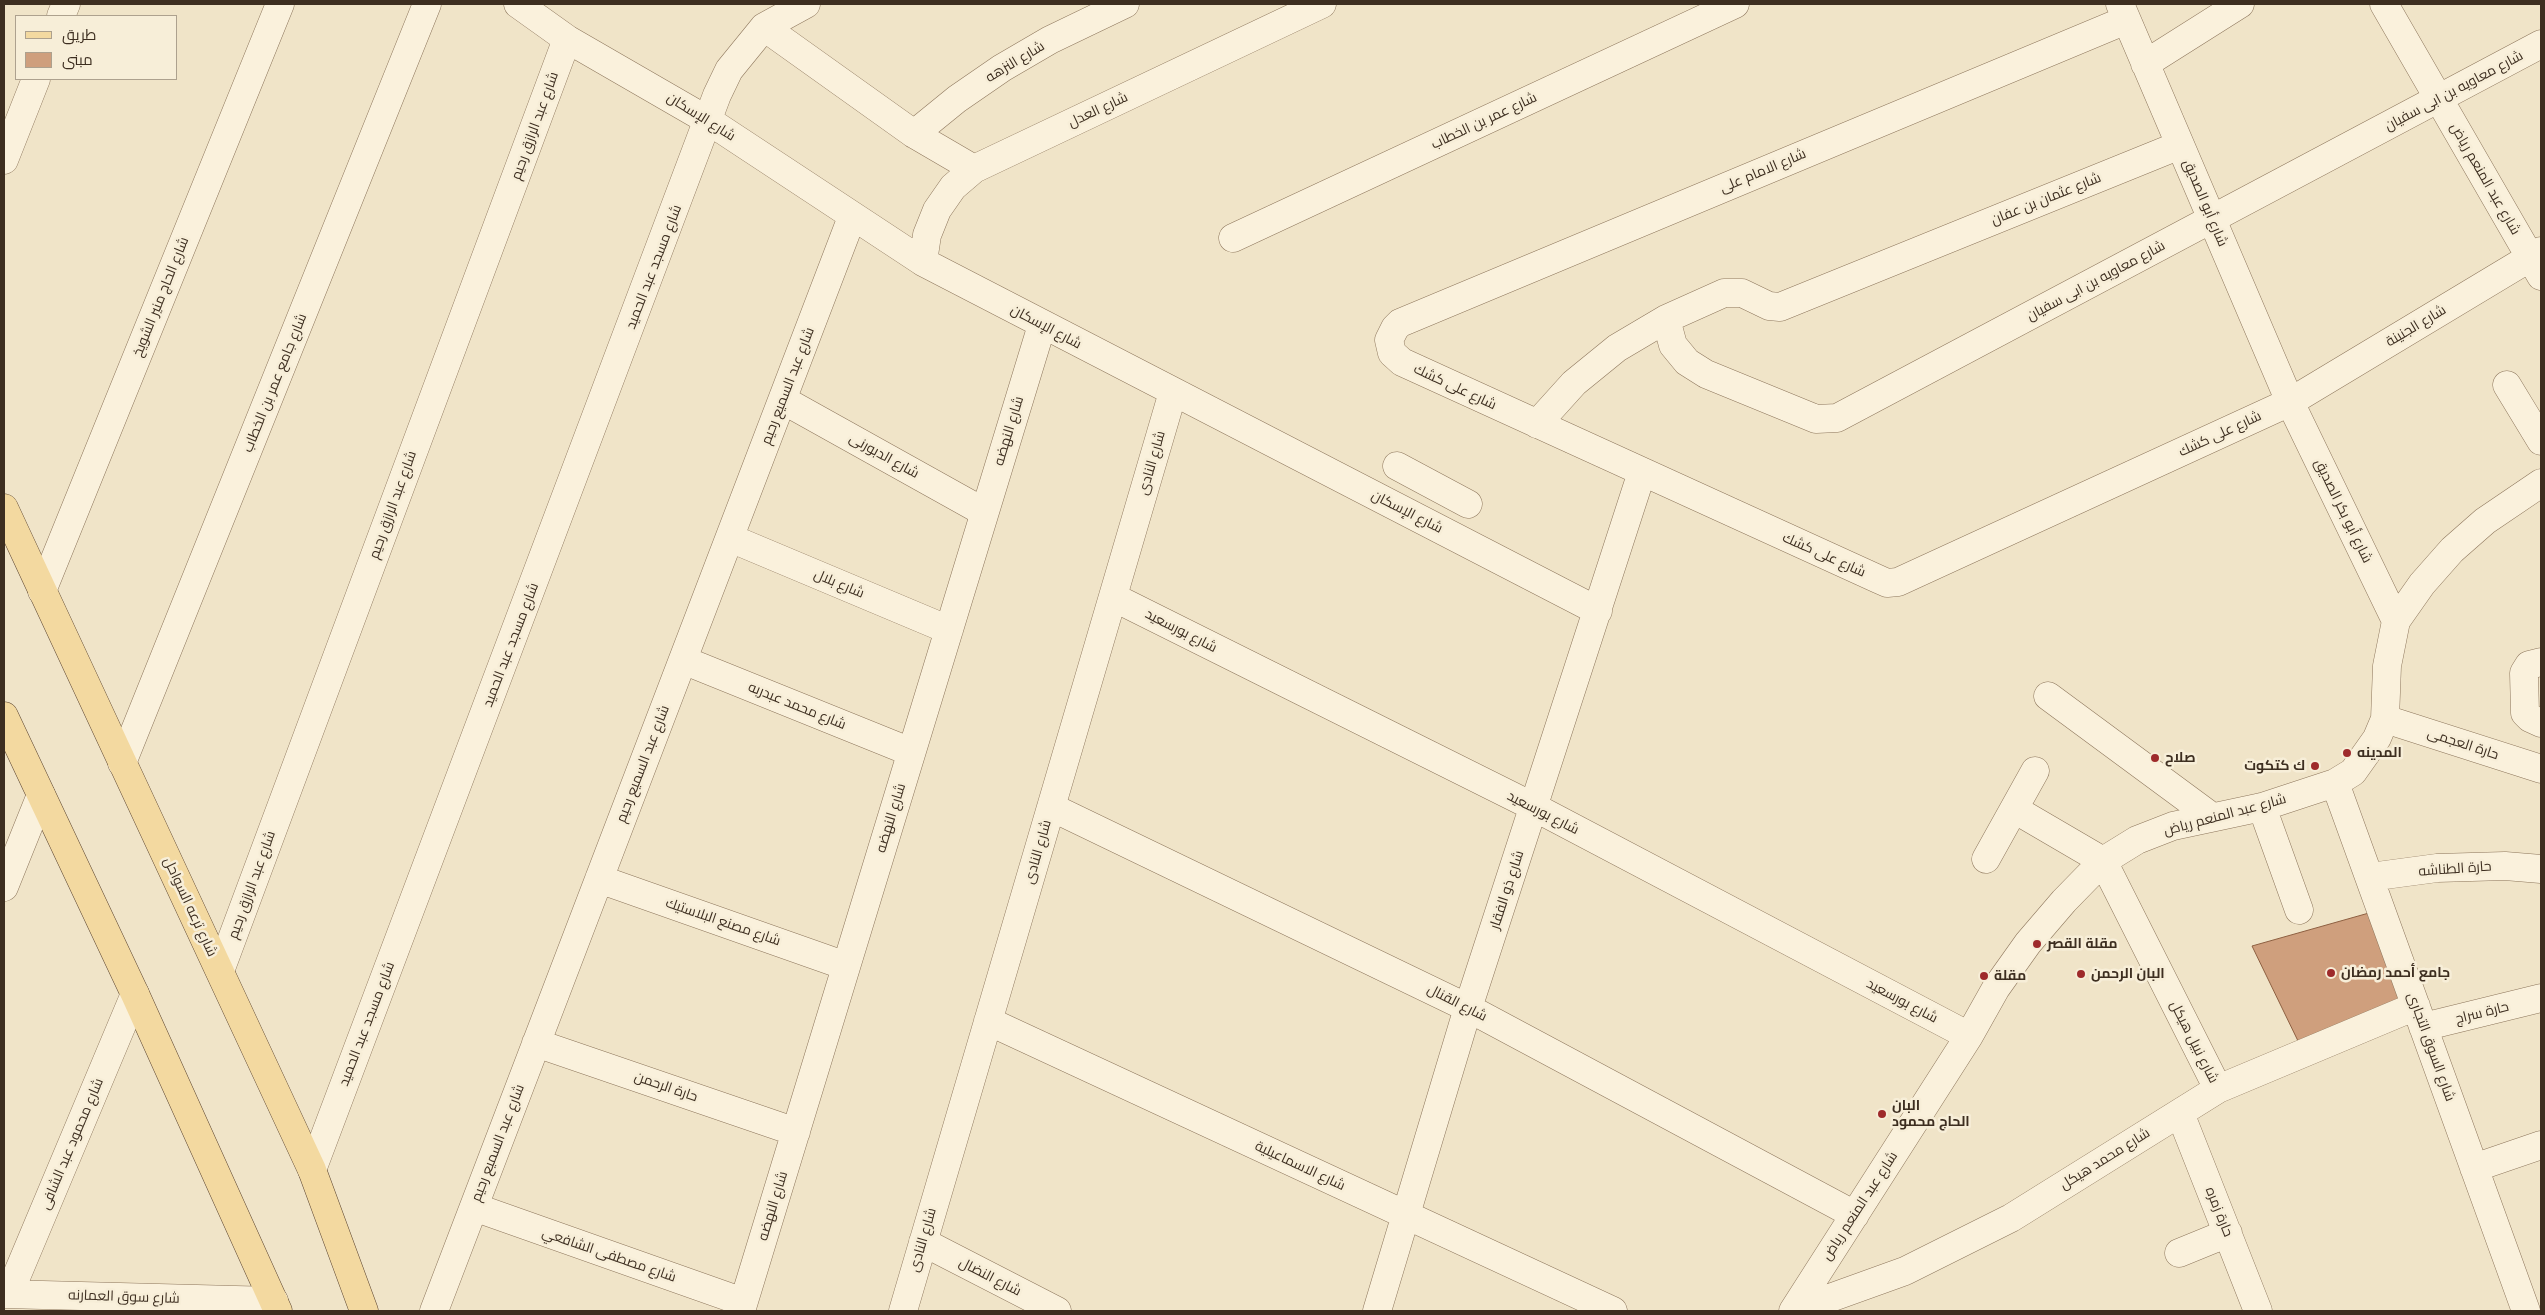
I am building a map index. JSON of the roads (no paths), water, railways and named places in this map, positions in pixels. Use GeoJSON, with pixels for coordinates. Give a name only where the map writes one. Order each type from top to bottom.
{"type":"FeatureCollection","features":[{"type":"Feature","properties":{"kind":"main road","name":"شارع ترعه السواحل"},"geometry":{"type":"LineString","coordinates":[[4,508],[312,1170],[364,1311]]}},
{"type":"Feature","properties":{"kind":"main road"},"geometry":{"type":"LineString","coordinates":[[4,716],[135,994],[276,1306]]}},
{"type":"Feature","properties":{"kind":"street","name":"شارع الحاج منير الشويخ"},"geometry":{"type":"LineString","coordinates":[[42,590],[280,4]]}},
{"type":"Feature","properties":{"kind":"street","name":"شارع جامع عمر بن الخطاب"},"geometry":{"type":"LineString","coordinates":[[122,763],[427,4]]}},
{"type":"Feature","properties":{"kind":"street","name":"شارع الإسكان"},"geometry":{"type":"LineString","coordinates":[[518,4],[567,39],[709,121],[923,262],[1598,611]]}},
{"type":"Feature","properties":{"kind":"street"},"geometry":{"type":"LineString","coordinates":[[806,4],[764,28],[914,134],[974,169]]}},
{"type":"Feature","properties":{"kind":"street","name":"شارع النزهه"},"geometry":{"type":"LineString","coordinates":[[914,134],[957,99],[1002,68],[1050,40],[1124,4]]}},
{"type":"Feature","properties":{"kind":"street","name":"شارع العدل"},"geometry":{"type":"LineString","coordinates":[[923,262],[927,235],[937,210],[953,187],[974,169],[1322,4]]}},
{"type":"Feature","properties":{"kind":"street","name":"شارع عمر بن الخطاب"},"geometry":{"type":"LineString","coordinates":[[1232,238],[1735,4]]}},
{"type":"Feature","properties":{"kind":"street"},"geometry":{"type":"LineString","coordinates":[[2145,64],[2240,4]]}},
{"type":"Feature","properties":{"kind":"street","name":"شارع عبد المنعم رياض"},"geometry":{"type":"LineString","coordinates":[[2384,4],[2538,261]]}},
{"type":"Feature","properties":{"kind":"street","name":"شارع أبو الصديق"},"geometry":{"type":"LineString","coordinates":[[2123,12],[2290,402]]}},
{"type":"Feature","properties":{"kind":"street","name":"شارع الامام على"},"geometry":{"type":"LineString","coordinates":[[1400,323],[2123,12]]}},
{"type":"Feature","properties":{"kind":"street","name":"شارع مسجد عبد الحميد"},"geometry":{"type":"LineString","coordinates":[[312,1170],[709,121],[717,95],[729,70],[764,28]]}},
{"type":"Feature","properties":{"kind":"street","name":"شارع عبد الرازق رحيم"},"geometry":{"type":"LineString","coordinates":[[220,972],[567,39]]}},
{"type":"Feature","properties":{"kind":"street","name":"شارع معاويه بن ابى سفيان"},"geometry":{"type":"LineString","coordinates":[[1666,319],[1673,345],[1687,362],[1706,374],[1816,419],[1830,420],[2212,220],[2541,44]]}},
{"type":"Feature","properties":{"kind":"street"},"geometry":{"type":"LineString","coordinates":[[4,160],[36,80]]}},
{"type":"Feature","properties":{"kind":"street","name":"شارع عثمان بن عفان"},"geometry":{"type":"LineString","coordinates":[[1537,424],[1574,383],[1617,348],[1666,319],[1724,293],[1742,293],[1769,306],[1780,307],[2180,144]]}},
{"type":"Feature","properties":{"kind":"street","name":"شارع عبد السميع رحيم"},"geometry":{"type":"LineString","coordinates":[[434,1311],[852,217]]}},
{"type":"Feature","properties":{"kind":"street","name":"شارع الجنينة"},"geometry":{"type":"LineString","coordinates":[[2290,402],[2538,261]]}},
{"type":"Feature","properties":{"kind":"street","name":"شارع على كشك"},"geometry":{"type":"LineString","coordinates":[[1400,323],[1389,340],[1392,353],[1402,362],[1887,583],[1898,582],[2290,402]]}},
{"type":"Feature","properties":{"kind":"street","name":"شارع النهضه"},"geometry":{"type":"LineString","coordinates":[[742,1307],[1042,325]]}},
{"type":"Feature","properties":{"kind":"street"},"geometry":{"type":"LineString","coordinates":[[2508,385],[2541,441]]}},
{"type":"Feature","properties":{"kind":"street","name":"شارع النادى"},"geometry":{"type":"LineString","coordinates":[[902,1311],[1173,392]]}},
{"type":"Feature","properties":{"kind":"street","name":"شارع الدبورنى"},"geometry":{"type":"LineString","coordinates":[[783,400],[984,512]]}},
{"type":"Feature","properties":{"kind":"street","name":"شارع أبو بكر الصديق"},"geometry":{"type":"LineString","coordinates":[[2290,402],[2396,620]]}},
{"type":"Feature","properties":{"kind":"street"},"geometry":{"type":"LineString","coordinates":[[1392,505],[1402,469],[1468,504]]}},
{"type":"Feature","properties":{"kind":"street","name":"شارع ذو الفقار"},"geometry":{"type":"LineString","coordinates":[[1378,1311],[1468,1008],[1642,472]]}},
{"type":"Feature","properties":{"kind":"street","name":"شارع عبد المنعم رياض"},"geometry":{"type":"LineString","coordinates":[[1794,1311],[1969,1036],[1996,988],[2028,943],[2064,901],[2103,861],[2137,840],[2173,826],[2262,807],[2335,783],[2353,772],[2377,738],[2385,719],[2386,666],[2396,620],[2422,584],[2452,550],[2485,520],[2541,483]]}},
{"type":"Feature","properties":{"kind":"street","name":"شارع بلال"},"geometry":{"type":"LineString","coordinates":[[730,538],[949,630]]}},
{"type":"Feature","properties":{"kind":"street","name":"شارع بورسعيد"},"geometry":{"type":"LineString","coordinates":[[1113,597],[1534,807],[1969,1036]]}},
{"type":"Feature","properties":{"kind":"street","name":"شارع محمد عبدربه"},"geometry":{"type":"LineString","coordinates":[[683,660],[912,752]]}},
{"type":"Feature","properties":{"kind":"street"},"geometry":{"type":"LineString","coordinates":[[2541,662],[2528,665],[2524,673],[2525,713],[2530,718],[2541,723]]}},
{"type":"Feature","properties":{"kind":"street"},"geometry":{"type":"LineString","coordinates":[[2048,696],[2212,817]]}},
{"type":"Feature","properties":{"kind":"street","name":"حارة العجمى"},"geometry":{"type":"LineString","coordinates":[[2385,719],[2541,769]]}},
{"type":"Feature","properties":{"kind":"street"},"geometry":{"type":"LineString","coordinates":[[1986,859],[2035,770]]}},
{"type":"Feature","properties":{"kind":"street","name":"شارع السوق التجارى"},"geometry":{"type":"LineString","coordinates":[[2335,783],[2526,1311]]}},
{"type":"Feature","properties":{"kind":"street"},"geometry":{"type":"LineString","coordinates":[[4,887],[41,795]]}},
{"type":"Feature","properties":{"kind":"street","name":"شارع القنال"},"geometry":{"type":"LineString","coordinates":[[1051,807],[1468,1008],[1855,1215]]}},
{"type":"Feature","properties":{"kind":"street"},"geometry":{"type":"LineString","coordinates":[[2262,807],[2300,910]]}},
{"type":"Feature","properties":{"kind":"street"},"geometry":{"type":"LineString","coordinates":[[2014,809],[2103,861]]}},
{"type":"Feature","properties":{"kind":"street","name":"شارع نبيل هيكل"},"geometry":{"type":"LineString","coordinates":[[2103,861],[2218,1089]]}},
{"type":"Feature","properties":{"kind":"street","name":"حارة الطناشه"},"geometry":{"type":"LineString","coordinates":[[2370,877],[2437,868],[2505,866],[2541,869]]}},
{"type":"Feature","properties":{"kind":"street","name":"شارع مصنع البلاستيك"},"geometry":{"type":"LineString","coordinates":[[599,879],[846,966]]}},
{"type":"Feature","properties":{"kind":"street","name":"شارع محمود عبد الشافى"},"geometry":{"type":"LineString","coordinates":[[6,1294],[135,994]]}},
{"type":"Feature","properties":{"kind":"street","name":"حارة سراج"},"geometry":{"type":"LineString","coordinates":[[2420,1016],[2541,998]]}},
{"type":"Feature","properties":{"kind":"street","name":"شارع محمد هيكل"},"geometry":{"type":"LineString","coordinates":[[1794,1311],[1905,1271],[2011,1218],[2218,1089],[2420,1016]]}},
{"type":"Feature","properties":{"kind":"street","name":"شارع الاسماعيلية"},"geometry":{"type":"LineString","coordinates":[[988,1021],[1612,1311]]}},
{"type":"Feature","properties":{"kind":"street","name":"حارة الرحمن"},"geometry":{"type":"LineString","coordinates":[[536,1043],[796,1132]]}},
{"type":"Feature","properties":{"kind":"street","name":"حارة زمره"},"geometry":{"type":"LineString","coordinates":[[2180,1113],[2258,1311]]}},
{"type":"Feature","properties":{"kind":"street"},"geometry":{"type":"LineString","coordinates":[[2474,1168],[2541,1145]]}},
{"type":"Feature","properties":{"kind":"street","name":"شارع مصطفى الشافعي"},"geometry":{"type":"LineString","coordinates":[[474,1207],[742,1307]]}},
{"type":"Feature","properties":{"kind":"street"},"geometry":{"type":"LineString","coordinates":[[2179,1253],[2228,1233]]}},
{"type":"Feature","properties":{"kind":"street","name":"شارع النضال"},"geometry":{"type":"LineString","coordinates":[[923,1242],[1057,1311]]}},
{"type":"Feature","properties":{"kind":"street","name":"شارع سوق العمارنه"},"geometry":{"type":"LineString","coordinates":[[6,1294],[57,1303],[276,1306]]}},
{"type":"Feature","properties":{"kind":"street"},"geometry":{"type":"LineString","coordinates":[[2526,1311],[2541,1306]]}},
{"type":"Feature","properties":{"kind":"place","name":"المدينه"},"geometry":{"type":"Point","coordinates":[2347,753]}},
{"type":"Feature","properties":{"kind":"place","name":"صلاح"},"geometry":{"type":"Point","coordinates":[2155,758]}},
{"type":"Feature","properties":{"kind":"place","name":"ك كتكوت"},"geometry":{"type":"Point","coordinates":[2315,766]}},
{"type":"Feature","properties":{"kind":"place","name":"مقلة القصر"},"geometry":{"type":"Point","coordinates":[2037,944]}},
{"type":"Feature","properties":{"kind":"place","name":"جامع أحمد رمضان"},"geometry":{"type":"Point","coordinates":[2331,973]}},
{"type":"Feature","properties":{"kind":"place","name":"البان الرحمن"},"geometry":{"type":"Point","coordinates":[2081,974]}},
{"type":"Feature","properties":{"kind":"place","name":"مقلة"},"geometry":{"type":"Point","coordinates":[1984,976]}},
{"type":"Feature","properties":{"kind":"place","name":"البان الحاج محمود"},"geometry":{"type":"Point","coordinates":[1882,1114]}}]}
